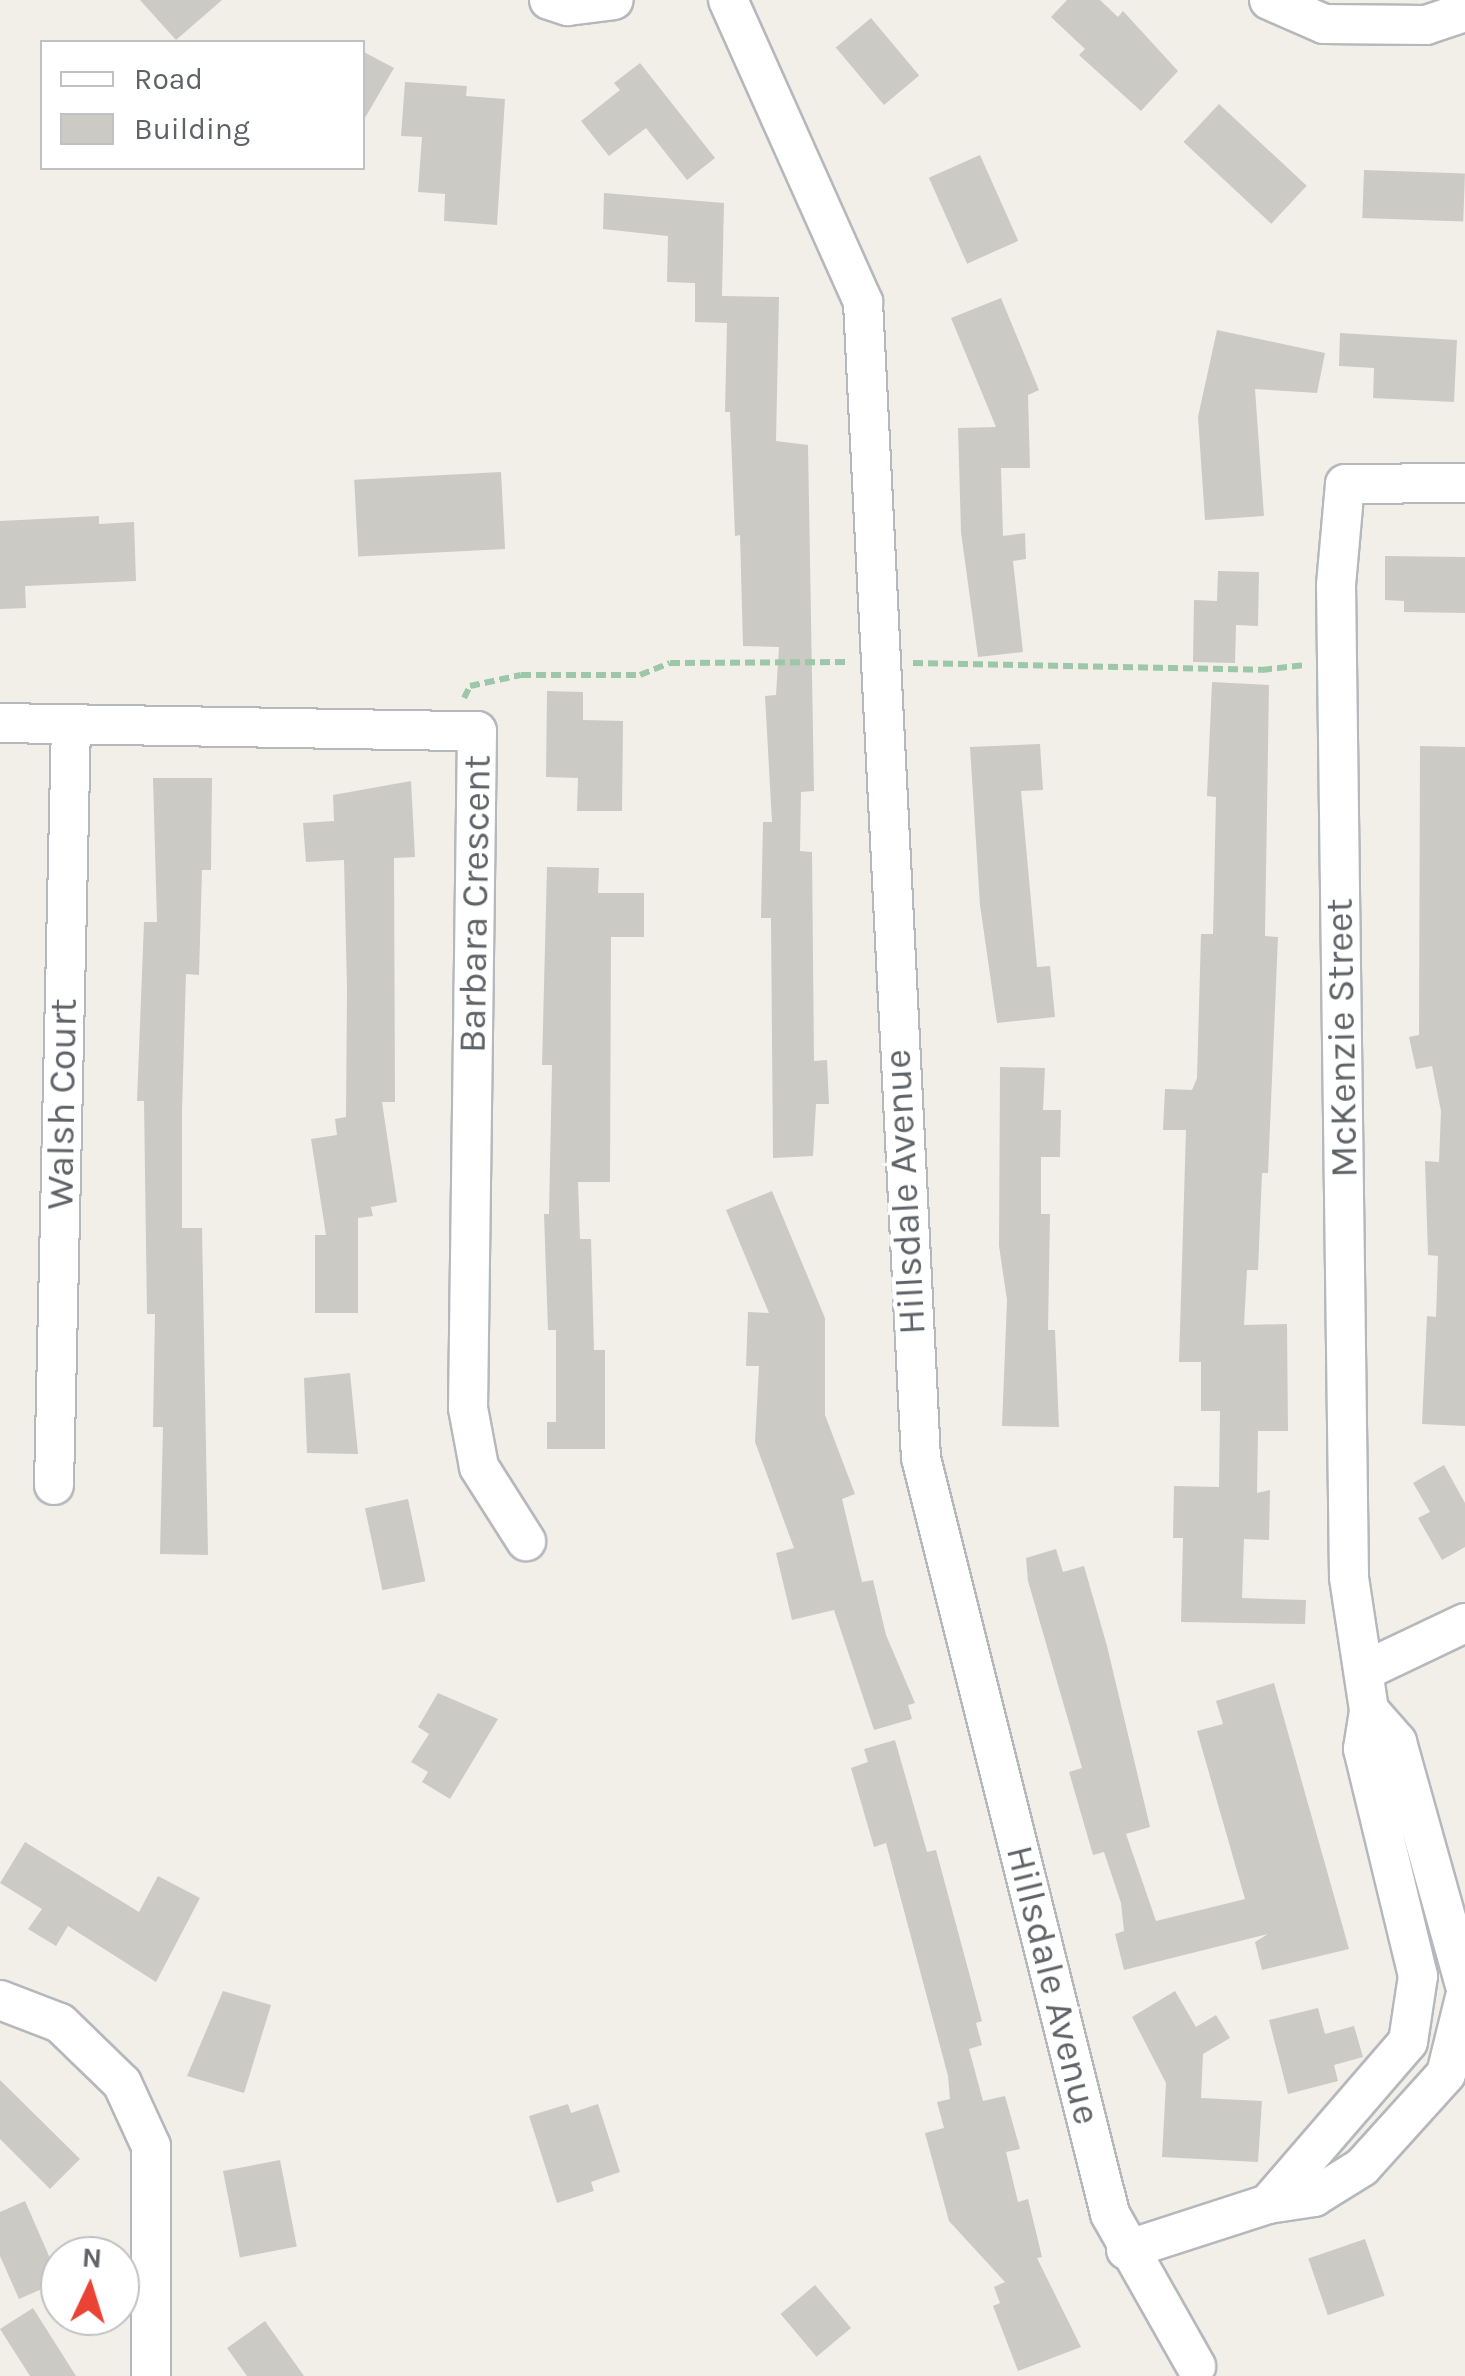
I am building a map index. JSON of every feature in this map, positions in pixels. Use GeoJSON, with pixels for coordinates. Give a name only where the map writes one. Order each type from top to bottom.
{"type":"FeatureCollection","features":[{"type":"Feature","properties":{"kind":"street"},"geometry":{"type":"LineString","coordinates":[[549,0],[568,6],[614,0]]}},
{"type":"Feature","properties":{"kind":"street","name":"Hillsdale Avenue"},"geometry":{"type":"LineString","coordinates":[[728,0],[863,302],[921,1458],[1110,2214],[1126,2250],[1196,2366]]}},
{"type":"Feature","properties":{"kind":"street"},"geometry":{"type":"LineString","coordinates":[[1269,0],[1324,24],[1426,25],[1465,12]]}},
{"type":"Feature","properties":{"kind":"street","name":"McKenzie Street"},"geometry":{"type":"LineString","coordinates":[[1268,2204],[1408,2042],[1418,1976],[1364,1748],[1369,1710],[1348,1577],[1337,661],[1345,484],[1465,484]]}},
{"type":"Feature","properties":{"kind":"street","name":"Barbara Crescent"},"geometry":{"type":"LineString","coordinates":[[0,723],[477,731],[468,1408],[480,1467],[526,1540]]}},
{"type":"Feature","properties":{"kind":"street","name":"Walsh Court"},"geometry":{"type":"LineString","coordinates":[[54,1485],[71,724]]}},
{"type":"Feature","properties":{"kind":"street"},"geometry":{"type":"LineString","coordinates":[[1364,1671],[1465,1623]]}},
{"type":"Feature","properties":{"kind":"street"},"geometry":{"type":"LineString","coordinates":[[1369,1710],[1397,1742],[1465,1985]]}},
{"type":"Feature","properties":{"kind":"street"},"geometry":{"type":"LineString","coordinates":[[1126,2250],[1268,2204],[1314,2198],[1362,2167],[1446,2074],[1465,1997]]}},
{"type":"Feature","properties":{"kind":"street"},"geometry":{"type":"LineString","coordinates":[[0,2000],[60,2023],[110,2070],[122,2082],[151,2146],[151,2376]]}},
{"type":"Feature","properties":{"kind":"path"},"geometry":{"type":"LineString","coordinates":[[447,730],[470,686],[521,675],[640,675],[670,663],[880,662],[1262,670],[1337,661]]}},
{"type":"Feature","properties":{"kind":"building"},"geometry":{"type":"Polygon","coordinates":[[[140,0],[222,0],[176,40],[140,0]]]}},
{"type":"Feature","properties":{"kind":"building"},"geometry":{"type":"Polygon","coordinates":[[[1067,0],[1100,0],[1118,17],[1123,11],[1178,71],[1141,111],[1079,55],[1085,49],[1051,17],[1067,0]]]}},
{"type":"Feature","properties":{"kind":"building"},"geometry":{"type":"Polygon","coordinates":[[[871,18],[919,75],[884,105],[836,48],[871,18]]]}},
{"type":"Feature","properties":{"kind":"building"},"geometry":{"type":"Polygon","coordinates":[[[365,53],[394,68],[365,118],[365,53]]]}},
{"type":"Feature","properties":{"kind":"building"},"geometry":{"type":"Polygon","coordinates":[[[640,63],[715,158],[687,180],[646,128],[609,156],[581,121],[620,90],[614,83],[640,63]]]}},
{"type":"Feature","properties":{"kind":"building"},"geometry":{"type":"Polygon","coordinates":[[[405,82],[467,86],[466,96],[505,99],[497,225],[444,221],[445,194],[418,192],[422,137],[401,136],[405,82]]]}},
{"type":"Feature","properties":{"kind":"building"},"geometry":{"type":"Polygon","coordinates":[[[1219,104],[1307,186],[1271,224],[1184,142],[1219,104]]]}},
{"type":"Feature","properties":{"kind":"building"},"geometry":{"type":"Polygon","coordinates":[[[980,155],[1018,241],[967,264],[929,178],[980,155]]]}},
{"type":"Feature","properties":{"kind":"building"},"geometry":{"type":"Polygon","coordinates":[[[1364,170],[1465,174],[1463,221],[1362,218],[1364,170]]]}},
{"type":"Feature","properties":{"kind":"building"},"geometry":{"type":"Polygon","coordinates":[[[604,193],[724,203],[722,296],[779,297],[776,441],[808,445],[814,791],[801,792],[800,851],[812,852],[814,1061],[827,1060],[829,1104],[816,1104],[813,1156],[773,1158],[771,918],[761,918],[763,822],[772,822],[765,696],[776,695],[779,647],[743,646],[740,535],[735,536],[730,412],[725,412],[727,323],[695,322],[695,283],[667,282],[668,236],[603,229],[604,193]]]}},
{"type":"Feature","properties":{"kind":"building"},"geometry":{"type":"Polygon","coordinates":[[[1001,298],[1039,390],[1028,395],[1030,468],[1001,468],[1003,536],[1025,533],[1026,559],[1013,561],[1023,652],[978,657],[961,532],[958,428],[996,427],[951,318],[1001,298]]]}},
{"type":"Feature","properties":{"kind":"building"},"geometry":{"type":"Polygon","coordinates":[[[1217,330],[1325,353],[1317,393],[1255,389],[1264,516],[1205,520],[1198,417],[1217,330]]]}},
{"type":"Feature","properties":{"kind":"building"},"geometry":{"type":"Polygon","coordinates":[[[1340,333],[1457,340],[1454,402],[1373,398],[1374,368],[1339,366],[1340,333]]]}},
{"type":"Feature","properties":{"kind":"building"},"geometry":{"type":"Polygon","coordinates":[[[501,472],[505,549],[358,557],[354,480],[501,472]]]}},
{"type":"Feature","properties":{"kind":"building"},"geometry":{"type":"Polygon","coordinates":[[[99,516],[99,524],[134,522],[136,581],[25,586],[26,608],[0,609],[0,521],[99,516]]]}},
{"type":"Feature","properties":{"kind":"building"},"geometry":{"type":"Polygon","coordinates":[[[1385,556],[1465,557],[1465,613],[1404,612],[1404,601],[1385,600],[1385,556]]]}},
{"type":"Feature","properties":{"kind":"building"},"geometry":{"type":"Polygon","coordinates":[[[1218,571],[1259,572],[1258,626],[1236,625],[1235,663],[1193,662],[1194,600],[1217,601],[1218,571]]]}},
{"type":"Feature","properties":{"kind":"building"},"geometry":{"type":"Polygon","coordinates":[[[1212,682],[1269,685],[1265,936],[1278,937],[1268,1173],[1262,1173],[1258,1270],[1247,1270],[1244,1325],[1287,1324],[1288,1431],[1258,1431],[1257,1493],[1270,1490],[1269,1540],[1244,1539],[1242,1598],[1306,1600],[1305,1624],[1181,1622],[1183,1538],[1173,1538],[1174,1486],[1219,1487],[1220,1411],[1201,1411],[1201,1362],[1179,1362],[1186,1130],[1163,1130],[1165,1089],[1192,1090],[1197,1078],[1201,934],[1213,934],[1216,797],[1207,796],[1212,682]]]}},
{"type":"Feature","properties":{"kind":"building"},"geometry":{"type":"Polygon","coordinates":[[[547,691],[583,692],[583,720],[623,721],[622,811],[577,811],[578,778],[546,777],[547,691]]]}},
{"type":"Feature","properties":{"kind":"building"},"geometry":{"type":"Polygon","coordinates":[[[1040,744],[1043,790],[1021,791],[1037,967],[1050,966],[1055,1017],[997,1023],[980,905],[970,747],[1040,744]]]}},
{"type":"Feature","properties":{"kind":"building"},"geometry":{"type":"Polygon","coordinates":[[[1420,746],[1465,747],[1465,1426],[1422,1424],[1427,1316],[1436,1317],[1438,1256],[1428,1255],[1425,1161],[1439,1162],[1441,1111],[1432,1066],[1416,1069],[1409,1037],[1419,1035],[1420,746]]]}},
{"type":"Feature","properties":{"kind":"building"},"geometry":{"type":"Polygon","coordinates":[[[153,778],[212,778],[211,870],[202,870],[199,975],[186,974],[182,1112],[182,1228],[202,1228],[208,1555],[160,1554],[163,1427],[153,1427],[155,1314],[147,1314],[144,1101],[137,1101],[144,922],[157,922],[153,778]]]}},
{"type":"Feature","properties":{"kind":"building"},"geometry":{"type":"Polygon","coordinates":[[[411,781],[415,857],[394,858],[395,1102],[382,1102],[397,1202],[371,1207],[373,1216],[358,1218],[358,1313],[315,1313],[315,1235],[326,1235],[311,1139],[337,1135],[335,1119],[346,1117],[344,860],[306,862],[303,823],[334,821],[333,795],[411,781]]]}},
{"type":"Feature","properties":{"kind":"building"},"geometry":{"type":"Polygon","coordinates":[[[547,867],[599,868],[598,893],[644,893],[644,937],[611,937],[610,1182],[578,1182],[580,1239],[591,1239],[594,1350],[605,1350],[605,1449],[547,1449],[547,1422],[556,1422],[556,1330],[548,1330],[544,1214],[549,1214],[552,1065],[542,1065],[547,867]]]}},
{"type":"Feature","properties":{"kind":"building"},"geometry":{"type":"Polygon","coordinates":[[[1000,1067],[1045,1068],[1043,1110],[1061,1110],[1060,1157],[1041,1157],[1041,1214],[1050,1214],[1048,1330],[1055,1330],[1059,1427],[1002,1426],[1007,1300],[999,1246],[1000,1067]]]}},
{"type":"Feature","properties":{"kind":"building"},"geometry":{"type":"Polygon","coordinates":[[[772,1191],[825,1318],[825,1415],[855,1494],[842,1499],[862,1582],[873,1580],[886,1635],[915,1703],[908,1705],[912,1719],[874,1730],[834,1610],[792,1620],[776,1553],[794,1548],[755,1442],[759,1366],[746,1366],[748,1312],[769,1313],[726,1210],[772,1191]]]}},
{"type":"Feature","properties":{"kind":"building"},"geometry":{"type":"Polygon","coordinates":[[[350,1373],[358,1454],[307,1453],[304,1378],[350,1373]]]}},
{"type":"Feature","properties":{"kind":"building"},"geometry":{"type":"Polygon","coordinates":[[[1444,1465],[1465,1503],[1465,1547],[1442,1560],[1418,1518],[1430,1512],[1413,1483],[1444,1465]]]}},
{"type":"Feature","properties":{"kind":"building"},"geometry":{"type":"Polygon","coordinates":[[[408,1499],[425,1581],[382,1590],[365,1508],[408,1499]]]}},
{"type":"Feature","properties":{"kind":"building"},"geometry":{"type":"Polygon","coordinates":[[[1056,1549],[1063,1572],[1084,1566],[1107,1646],[1150,1827],[1126,1834],[1156,1921],[1245,1899],[1197,1731],[1223,1724],[1216,1701],[1274,1683],[1349,1949],[1262,1970],[1255,1942],[1268,1934],[1124,1970],[1115,1934],[1124,1931],[1121,1903],[1104,1852],[1093,1855],[1069,1772],[1082,1768],[1028,1581],[1026,1558],[1056,1549]]]}},
{"type":"Feature","properties":{"kind":"building"},"geometry":{"type":"Polygon","coordinates":[[[438,1693],[498,1719],[450,1799],[422,1782],[428,1772],[411,1762],[429,1734],[418,1727],[438,1693]]]}},
{"type":"Feature","properties":{"kind":"building"},"geometry":{"type":"Polygon","coordinates":[[[895,1740],[927,1852],[936,1850],[982,2021],[976,2023],[982,2045],[969,2049],[983,2101],[1005,2096],[1020,2149],[1006,2152],[1018,2202],[1028,2199],[1042,2257],[1037,2258],[1081,2347],[1018,2371],[993,2306],[1000,2303],[994,2287],[1005,2282],[949,2221],[925,2133],[944,2128],[937,2102],[950,2099],[948,2076],[886,1843],[874,1847],[851,1768],[868,1762],[864,1749],[895,1740]]]}},
{"type":"Feature","properties":{"kind":"building"},"geometry":{"type":"Polygon","coordinates":[[[25,1842],[139,1912],[158,1876],[200,1898],[156,1982],[68,1926],[56,1946],[28,1929],[42,1909],[0,1883],[25,1842]]]}},
{"type":"Feature","properties":{"kind":"building"},"geometry":{"type":"Polygon","coordinates":[[[223,1991],[271,2005],[244,2093],[187,2076],[223,1991]]]}},
{"type":"Feature","properties":{"kind":"building"},"geometry":{"type":"Polygon","coordinates":[[[1175,1991],[1196,2027],[1216,2015],[1230,2038],[1203,2054],[1201,2098],[1262,2101],[1258,2162],[1162,2157],[1166,2083],[1132,2017],[1175,1991]]]}},
{"type":"Feature","properties":{"kind":"building"},"geometry":{"type":"Polygon","coordinates":[[[1318,2008],[1325,2034],[1354,2026],[1363,2057],[1334,2065],[1338,2081],[1288,2094],[1269,2020],[1318,2008]]]}},
{"type":"Feature","properties":{"kind":"building"},"geometry":{"type":"Polygon","coordinates":[[[0,2080],[80,2159],[50,2189],[0,2139],[0,2080]]]}},
{"type":"Feature","properties":{"kind":"building"},"geometry":{"type":"Polygon","coordinates":[[[568,2104],[571,2113],[598,2104],[620,2172],[591,2182],[594,2191],[557,2203],[529,2116],[568,2104]]]}},
{"type":"Feature","properties":{"kind":"building"},"geometry":{"type":"Polygon","coordinates":[[[280,2160],[297,2246],[240,2257],[223,2171],[280,2160]]]}},
{"type":"Feature","properties":{"kind":"building"},"geometry":{"type":"Polygon","coordinates":[[[25,2201],[40,2236],[40,2290],[19,2299],[0,2256],[0,2212],[25,2201]]]}},
{"type":"Feature","properties":{"kind":"building"},"geometry":{"type":"Polygon","coordinates":[[[1365,2239],[1385,2296],[1328,2315],[1308,2259],[1365,2239]]]}},
{"type":"Feature","properties":{"kind":"building"},"geometry":{"type":"Polygon","coordinates":[[[815,2285],[851,2328],[817,2357],[781,2314],[815,2285]]]}},
{"type":"Feature","properties":{"kind":"building"},"geometry":{"type":"Polygon","coordinates":[[[33,2308],[40,2319],[40,2336],[51,2336],[76,2376],[30,2376],[0,2329],[33,2308]]]}},
{"type":"Feature","properties":{"kind":"building"},"geometry":{"type":"Polygon","coordinates":[[[265,2321],[304,2376],[247,2376],[227,2348],[265,2321]]]}}]}
